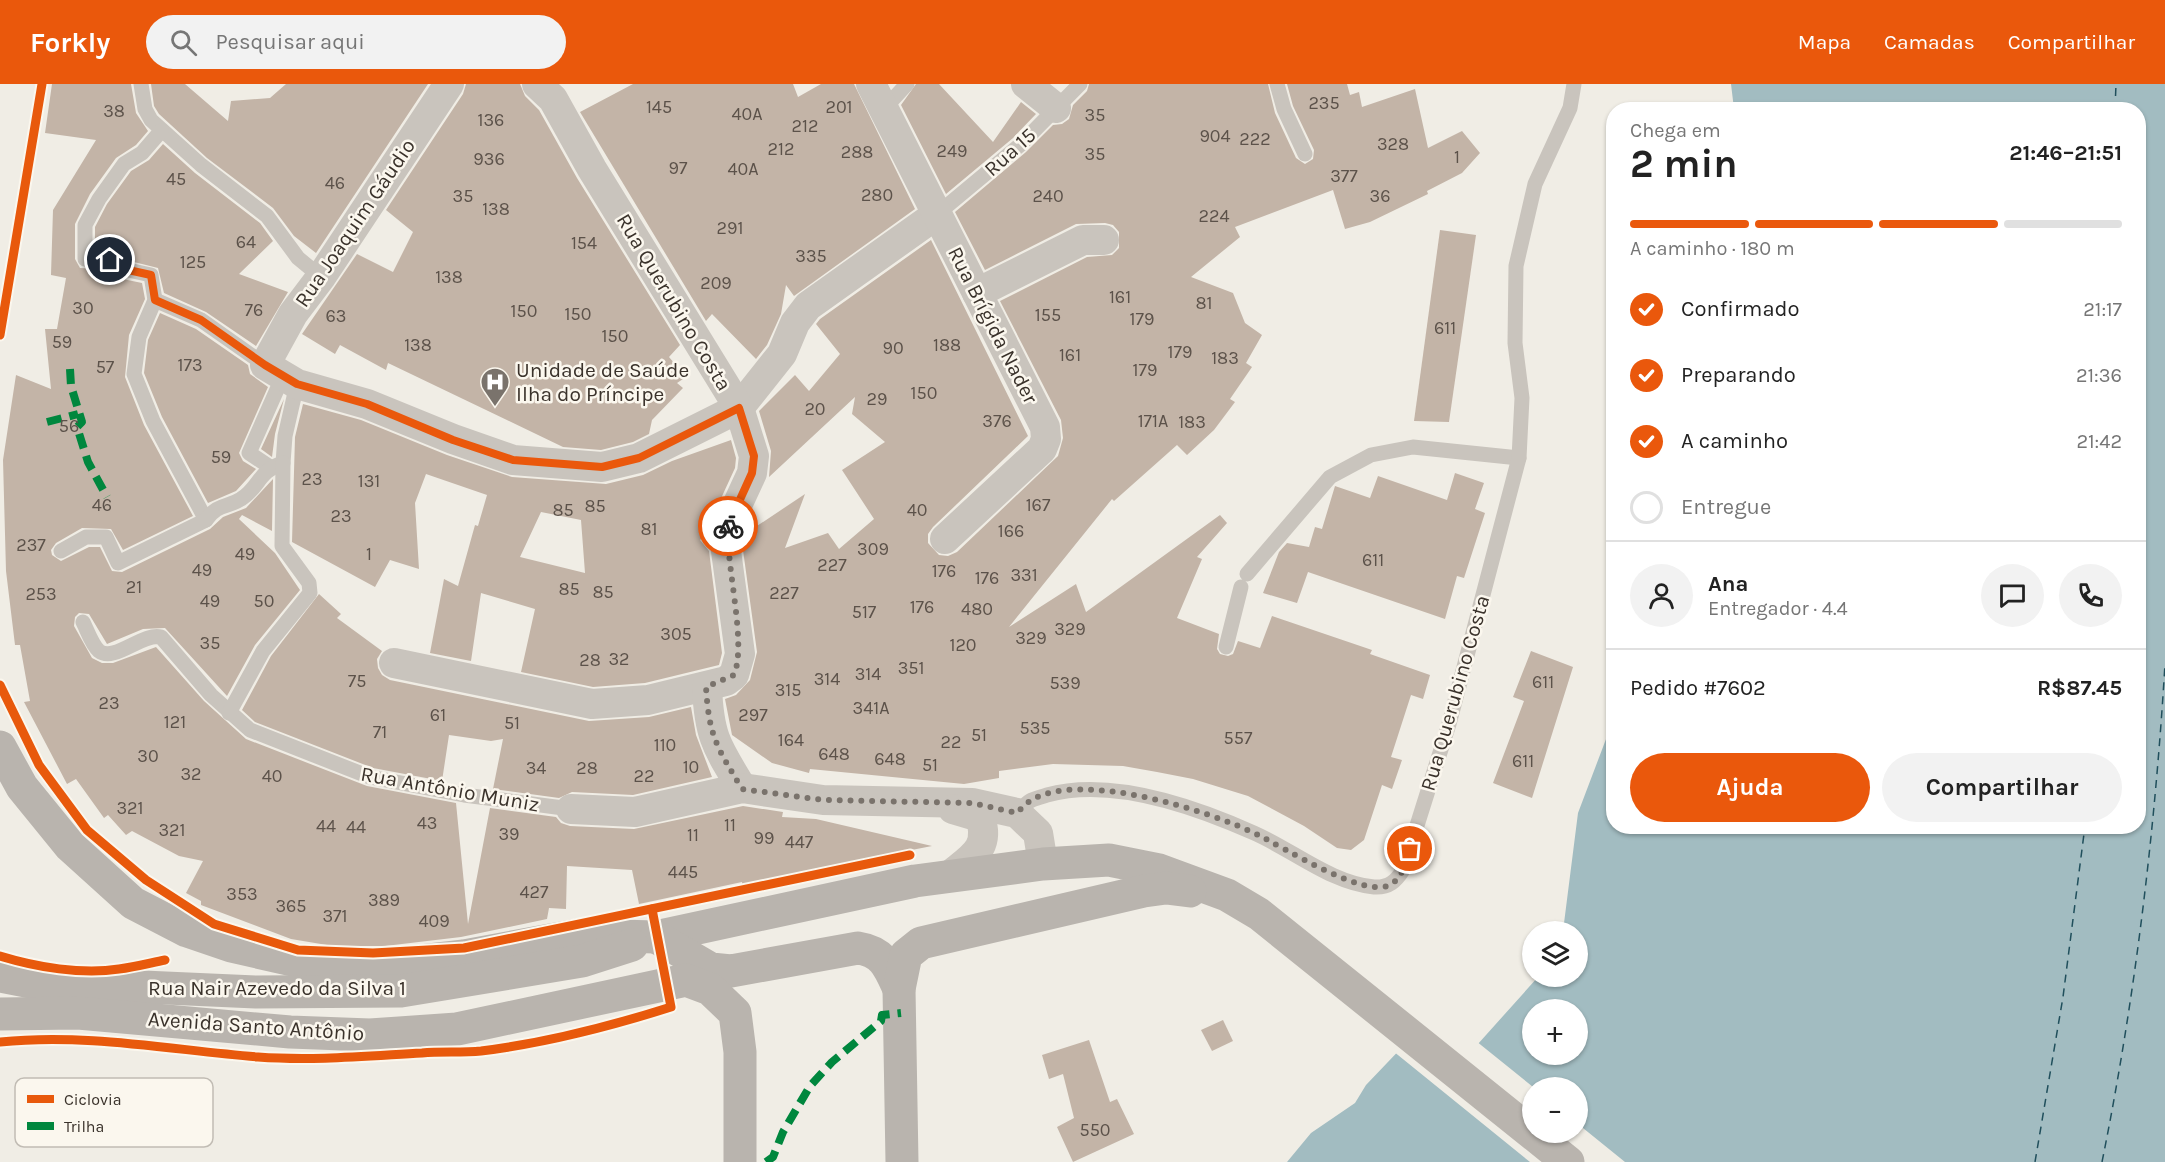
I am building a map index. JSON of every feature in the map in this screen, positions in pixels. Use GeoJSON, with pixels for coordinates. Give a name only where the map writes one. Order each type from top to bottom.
{"type":"FeatureCollection","features":[{"type":"Feature","properties":{"kind":"main road"},"geometry":{"type":"LineString","coordinates":[[0,747],[22,787],[70,846],[133,903],[187,931],[231,946],[309,964],[386,965],[464,956],[578,935],[656,937],[951,875],[1043,864],[1109,860],[1159,870],[1227,895],[1259,914],[1568,1162]]}},
{"type":"Feature","properties":{"kind":"main road"},"geometry":{"type":"LineString","coordinates":[[985,927],[1028,900],[1039,883],[1043,864]]}},
{"type":"Feature","properties":{"kind":"main road"},"geometry":{"type":"LineString","coordinates":[[902,1162],[899,989],[906,956],[912,948],[921,943],[985,927],[1144,891],[1166,888],[1227,895]]}},
{"type":"Feature","properties":{"kind":"main road"},"geometry":{"type":"LineString","coordinates":[[656,937],[711,969],[731,971],[858,948],[870,950],[885,960],[899,989]]}},
{"type":"Feature","properties":{"kind":"main road","name":"Rua Nair Azevedo da Silva 1"},"geometry":{"type":"LineString","coordinates":[[0,976],[31,982],[256,992],[401,991],[582,961],[656,937]]}},
{"type":"Feature","properties":{"kind":"main road","name":"Avenida Santo Antônio"},"geometry":{"type":"LineString","coordinates":[[0,1014],[78,1013],[290,1032],[370,1035],[457,1029],[686,980],[710,989],[735,1013],[740,1052],[740,1162]]}},
{"type":"Feature","properties":{"kind":"street","name":"Rua Joaquim Gáudio"},"geometry":{"type":"LineString","coordinates":[[282,375],[292,314],[321,277],[449,84]]}},
{"type":"Feature","properties":{"kind":"street","name":"Rua Querubino Costa"},"geometry":{"type":"LineString","coordinates":[[539,84],[553,99],[592,169],[739,408],[754,456],[752,473],[728,525],[726,551],[740,654],[734,675],[706,687]]}},
{"type":"Feature","properties":{"kind":"street"},"geometry":{"type":"LineString","coordinates":[[1026,84],[1056,108]]}},
{"type":"Feature","properties":{"kind":"street","name":"Rua Brígida Nader"},"geometry":{"type":"LineString","coordinates":[[877,97],[1043,422],[1046,439],[1042,448],[945,539]]}},
{"type":"Feature","properties":{"kind":"street"},"geometry":{"type":"LineString","coordinates":[[282,375],[367,404],[453,440],[513,460],[602,467],[639,458],[739,408],[782,354],[795,323],[808,306],[936,215]]}},
{"type":"Feature","properties":{"kind":"street"},"geometry":{"type":"LineString","coordinates":[[977,293],[1083,240],[1104,240]]}},
{"type":"Feature","properties":{"kind":"street"},"geometry":{"type":"LineString","coordinates":[[394,663],[592,704],[648,700],[706,687],[710,729],[717,747],[742,789],[823,800],[972,803],[1017,813],[1038,834],[1043,864]]}},
{"type":"Feature","properties":{"kind":"street","name":"Rua Antônio Muniz"},"geometry":{"type":"LineString","coordinates":[[571,809],[635,812],[742,789]]}},
{"type":"Feature","properties":{"kind":"street"},"geometry":{"type":"LineString","coordinates":[[926,803],[980,817],[985,831],[980,850],[951,875]]}},
{"type":"Feature","properties":{"kind":"lane"},"geometry":{"type":"LineString","coordinates":[[141,84],[145,109],[161,131],[267,216],[298,258],[321,277]]}},
{"type":"Feature","properties":{"kind":"lane"},"geometry":{"type":"LineString","coordinates":[[877,97],[907,84]]}},
{"type":"Feature","properties":{"kind":"lane","name":"Rua 15"},"geometry":{"type":"LineString","coordinates":[[936,215],[1020,145],[1080,84]]}},
{"type":"Feature","properties":{"kind":"lane"},"geometry":{"type":"LineString","coordinates":[[1277,84],[1284,109],[1305,153]]}},
{"type":"Feature","properties":{"kind":"lane"},"geometry":{"type":"LineString","coordinates":[[1226,647],[1244,580],[1330,477],[1371,455],[1413,447],[1519,458],[1522,398],[1515,343],[1516,266],[1535,184],[1570,108],[1574,84]]}},
{"type":"Feature","properties":{"kind":"lane"},"geometry":{"type":"LineString","coordinates":[[161,131],[142,153],[124,164],[99,199],[85,225],[85,259],[110,260],[110,266],[151,275],[155,300],[139,337],[134,374],[153,421],[206,519]]}},
{"type":"Feature","properties":{"kind":"lane"},"geometry":{"type":"LineString","coordinates":[[61,551],[86,537],[106,537],[118,562],[206,519],[212,511],[241,499],[276,465],[249,453],[282,375],[201,320],[155,300]]}},
{"type":"Feature","properties":{"kind":"lane","name":"Rua Joaquim Gáudio"},"geometry":{"type":"LineString","coordinates":[[229,713],[263,651],[310,592],[309,583],[282,546],[276,465],[285,436],[282,375]]}},
{"type":"Feature","properties":{"kind":"lane","name":"Rua Querubino Costa"},"geometry":{"type":"LineString","coordinates":[[1017,813],[1031,800],[1064,791],[1115,790],[1188,807],[1255,833],[1322,870],[1364,885],[1387,886],[1396,881],[1403,870],[1449,724],[1519,458]]}},
{"type":"Feature","properties":{"kind":"lane","name":"Rua Antônio Muniz"},"geometry":{"type":"LineString","coordinates":[[83,621],[98,650],[102,652],[113,653],[151,636],[161,637],[229,713],[250,730],[370,777],[464,795],[571,809]]}},
{"type":"Feature","properties":{"kind":"water"},"geometry":{"type":"Polygon","coordinates":[[[1731,84],[2165,84],[2165,1162],[1287,1162],[1311,1133],[1355,1103],[1366,1085],[1408,1041],[1469,1054],[1529,987],[1588,987],[1588,921],[1564,921],[1578,813],[1606,739],[1606,834],[2146,834],[2146,102],[1733,102],[1731,84]]]}},
{"type":"Feature","properties":{"kind":"pier"},"geometry":{"type":"Polygon","coordinates":[[[1408,1038],[1468,1051],[1476,1041],[1522,1078],[1522,1143],[1588,1143],[1588,1132],[1625,1162],[1530,1162],[1393,1051],[1408,1038]]]}},
{"type":"Feature","properties":{"kind":"building"},"geometry":{"type":"Polygon","coordinates":[[[52,84],[131,84],[136,113],[148,131],[136,145],[116,158],[90,194],[75,224],[75,259],[80,268],[101,269],[108,276],[142,283],[145,299],[129,335],[125,377],[144,425],[193,516],[123,550],[111,529],[82,528],[56,543],[51,550],[52,555],[61,561],[89,547],[100,547],[112,571],[122,572],[210,529],[223,517],[246,508],[273,479],[272,531],[242,515],[239,519],[275,553],[300,590],[255,645],[227,696],[165,628],[143,629],[107,644],[89,614],[79,613],[75,617],[74,626],[92,658],[102,663],[113,663],[156,647],[204,701],[246,739],[367,786],[456,803],[468,924],[490,808],[556,817],[561,823],[570,826],[634,829],[743,806],[783,812],[782,817],[816,819],[932,846],[815,869],[815,875],[743,889],[742,882],[639,904],[632,870],[567,866],[566,909],[549,908],[547,919],[461,937],[385,946],[333,946],[291,939],[201,905],[201,901],[186,893],[203,861],[179,856],[132,831],[126,835],[108,815],[104,818],[76,779],[67,784],[24,702],[30,701],[20,645],[15,645],[6,571],[3,460],[16,375],[51,389],[45,329],[57,329],[66,278],[51,275],[53,210],[96,140],[45,133],[52,84]]]}},
{"type":"Feature","properties":{"kind":"building"},"geometry":{"type":"Polygon","coordinates":[[[151,84],[185,84],[228,121],[231,101],[270,98],[286,84],[428,84],[316,253],[294,236],[273,208],[207,158],[159,114],[154,106],[151,84]]]}},
{"type":"Feature","properties":{"kind":"building"},"geometry":{"type":"Polygon","coordinates":[[[466,84],[520,84],[525,96],[539,110],[577,178],[680,345],[669,357],[686,377],[677,383],[683,388],[652,420],[649,434],[633,442],[601,450],[563,447],[388,363],[386,370],[340,345],[335,354],[302,334],[357,254],[393,272],[413,232],[386,210],[463,94],[466,84]]]}},
{"type":"Feature","properties":{"kind":"building"},"geometry":{"type":"Polygon","coordinates":[[[633,84],[793,84],[798,97],[821,84],[854,84],[915,209],[794,296],[786,285],[781,314],[767,345],[756,359],[712,314],[706,321],[580,112],[633,84]]]}},
{"type":"Feature","properties":{"kind":"building"},"geometry":{"type":"Polygon","coordinates":[[[916,84],[939,84],[993,142],[1021,102],[1036,114],[1013,138],[946,194],[901,105],[916,84]]]}},
{"type":"Feature","properties":{"kind":"building"},"geometry":{"type":"Polygon","coordinates":[[[1089,84],[1268,84],[1275,113],[1296,158],[1305,164],[1313,159],[1314,150],[1293,106],[1287,84],[1347,84],[1350,95],[1359,92],[1362,107],[1415,89],[1428,148],[1462,131],[1480,153],[1462,173],[1427,191],[1428,194],[1370,222],[1345,229],[1333,190],[1235,227],[1240,237],[1191,277],[1233,293],[1245,323],[1262,335],[1246,363],[1252,367],[1230,399],[1235,402],[1214,430],[1187,455],[1177,445],[1114,501],[1112,499],[1009,627],[1076,584],[1086,612],[1220,515],[1227,523],[1197,557],[1202,559],[1177,618],[1219,634],[1217,649],[1220,654],[1228,656],[1233,654],[1238,641],[1260,648],[1272,616],[1372,650],[1370,654],[1430,675],[1423,699],[1411,695],[1391,757],[1402,760],[1392,789],[1382,785],[1364,840],[1351,850],[1337,848],[1304,826],[1248,796],[1193,779],[1157,772],[1123,766],[1053,764],[999,771],[999,778],[964,784],[810,769],[809,773],[772,763],[732,735],[725,699],[736,695],[750,680],[757,652],[743,550],[745,534],[805,494],[785,548],[828,533],[839,549],[874,519],[842,470],[885,442],[852,414],[855,397],[769,477],[771,451],[759,411],[795,375],[809,391],[840,354],[816,324],[820,319],[931,240],[1028,436],[933,527],[928,534],[928,543],[939,555],[948,556],[957,552],[1058,456],[1063,438],[1061,420],[1000,301],[1087,257],[1112,255],[1119,248],[1119,232],[1113,225],[1105,223],[1076,224],[985,270],[955,212],[1026,152],[1053,125],[1062,124],[1069,119],[1073,105],[1087,91],[1089,84]]]}},
{"type":"Feature","properties":{"kind":"building"},"geometry":{"type":"Polygon","coordinates":[[[163,144],[195,173],[260,223],[273,241],[239,274],[288,292],[256,346],[206,312],[164,293],[158,268],[118,258],[113,251],[95,250],[95,227],[107,204],[131,171],[149,160],[163,144]]]}},
{"type":"Feature","properties":{"kind":"building"},"geometry":{"type":"Polygon","coordinates":[[[1440,230],[1476,235],[1449,422],[1414,421],[1440,230]]]}},
{"type":"Feature","properties":{"kind":"building"},"geometry":{"type":"Polygon","coordinates":[[[160,313],[196,329],[248,365],[250,374],[268,387],[239,453],[243,461],[256,469],[236,491],[208,503],[162,417],[144,373],[148,340],[160,313]]]}},
{"type":"Feature","properties":{"kind":"building"},"geometry":{"type":"Polygon","coordinates":[[[284,399],[275,434],[272,457],[261,449],[284,399]]]}},
{"type":"Feature","properties":{"kind":"building"},"geometry":{"type":"Polygon","coordinates":[[[303,404],[361,420],[447,455],[512,477],[606,484],[643,475],[672,461],[731,440],[736,458],[735,468],[712,518],[710,531],[700,540],[709,551],[722,653],[719,665],[645,683],[593,687],[521,672],[535,609],[481,593],[471,661],[430,653],[444,579],[458,586],[475,525],[478,526],[487,495],[426,474],[415,503],[419,569],[390,560],[375,587],[292,542],[295,437],[303,404]],[[541,512],[520,557],[585,573],[581,520],[541,512]]]}},
{"type":"Feature","properties":{"kind":"building"},"geometry":{"type":"Polygon","coordinates":[[[1455,473],[1484,483],[1475,509],[1485,513],[1464,578],[1457,576],[1445,619],[1308,572],[1297,603],[1263,593],[1279,552],[1287,543],[1309,547],[1315,527],[1322,529],[1335,486],[1370,498],[1378,476],[1447,500],[1455,473]]]}},
{"type":"Feature","properties":{"kind":"building"},"geometry":{"type":"Polygon","coordinates":[[[319,594],[341,614],[337,618],[382,651],[377,659],[378,668],[382,675],[390,680],[589,721],[649,717],[691,707],[696,735],[712,777],[633,795],[572,792],[559,798],[493,789],[503,739],[491,741],[449,735],[442,781],[373,768],[255,722],[242,710],[271,656],[319,594]]]}},
{"type":"Feature","properties":{"kind":"building"},"geometry":{"type":"Polygon","coordinates":[[[1531,651],[1573,667],[1532,798],[1493,783],[1524,701],[1513,697],[1531,651]]]}},
{"type":"Feature","properties":{"kind":"building"},"geometry":{"type":"Polygon","coordinates":[[[1223,1020],[1233,1041],[1212,1051],[1201,1030],[1223,1020]]]}},
{"type":"Feature","properties":{"kind":"building"},"geometry":{"type":"Polygon","coordinates":[[[1089,1040],[1110,1102],[1117,1099],[1134,1134],[1073,1162],[1057,1127],[1074,1118],[1063,1074],[1049,1079],[1042,1055],[1089,1040]]]}},
{"type":"Feature","properties":{"kind":"ferry route"},"geometry":{"type":"LineString","coordinates":[[2115,102],[2116,84]]}},
{"type":"Feature","properties":{"kind":"ferry route"},"geometry":{"type":"LineString","coordinates":[[2102,1162],[2114,1101],[2142,914],[2156,789],[2165,664]]}},
{"type":"Feature","properties":{"kind":"ferry route"},"geometry":{"type":"LineString","coordinates":[[2035,1162],[2063,997],[2084,834]]}},
{"type":"Feature","properties":{"kind":"marked path"},"geometry":{"type":"LineString","coordinates":[[70,369],[71,386],[82,422],[77,427],[88,462],[107,497]]}},
{"type":"Feature","properties":{"kind":"marked path"},"geometry":{"type":"LineString","coordinates":[[47,422],[78,414]]}},
{"type":"Feature","properties":{"kind":"marked path"},"geometry":{"type":"LineString","coordinates":[[766,1162],[773,1157],[783,1132],[810,1086],[832,1062],[881,1021],[882,1015],[901,1013]]}},
{"type":"Feature","properties":{"kind":"cycle path"},"geometry":{"type":"LineString","coordinates":[[0,335],[42,84]]}},
{"type":"Feature","properties":{"kind":"cycle path"},"geometry":{"type":"LineString","coordinates":[[0,685],[39,765],[87,830],[146,880],[214,924],[298,950],[373,953],[464,948],[910,855]]}},
{"type":"Feature","properties":{"kind":"cycle path"},"geometry":{"type":"LineString","coordinates":[[0,1042],[97,1041],[258,1057],[340,1058],[481,1051],[553,1039],[671,1007],[652,909]]}},
{"type":"Feature","properties":{"kind":"cycle path"},"geometry":{"type":"LineString","coordinates":[[0,956],[44,967],[90,971],[105,971],[165,960]]}},
{"type":"Feature","properties":{"kind":"way so far"},"geometry":{"type":"LineString","coordinates":[[728,526],[726,551],[740,654],[734,675],[726,681],[706,687],[710,729],[717,747],[742,789],[823,800],[972,803],[1017,813],[1031,800],[1064,791],[1115,790],[1188,807],[1255,833],[1322,870],[1376,887],[1387,886],[1396,881],[1403,870],[1410,849]]}},
{"type":"Feature","properties":{"kind":"place","name":"Unidade de Saúde Ilha do Príncipe"},"geometry":{"type":"Point","coordinates":[495,408]}},
{"type":"Feature","properties":{"kind":"route"},"geometry":{"type":"LineString","coordinates":[[110,260],[110,266],[151,275],[155,300],[185,312],[223,333],[246,352],[297,384],[367,404],[453,440],[513,460],[602,467],[639,458],[739,408],[754,456],[752,473],[728,526]]}}]}
